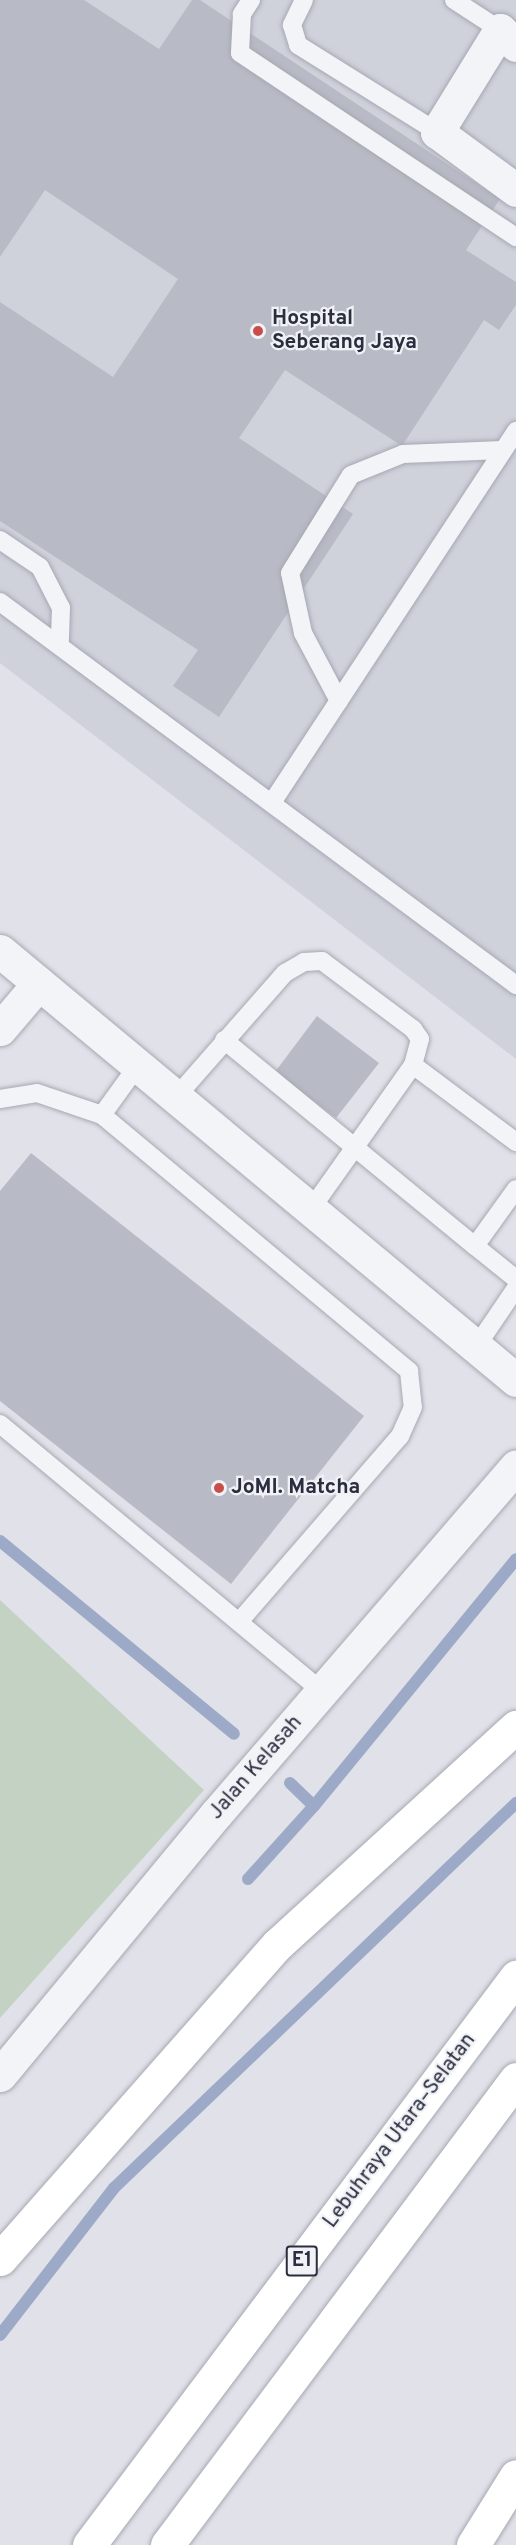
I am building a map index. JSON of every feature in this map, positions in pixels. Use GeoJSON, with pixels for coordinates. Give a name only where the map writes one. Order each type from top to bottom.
{"type":"FeatureCollection","features":[{"type":"Feature","properties":{"kind":"highway"},"geometry":{"type":"LineString","coordinates":[[0,2259],[278,1944],[516,1727]]}},
{"type":"Feature","properties":{"kind":"highway","name":"Lebuhraya Utara–Selatan"},"geometry":{"type":"LineString","coordinates":[[89,2545],[516,1977]]}},
{"type":"Feature","properties":{"kind":"highway"},"geometry":{"type":"LineString","coordinates":[[167,2545],[516,2079]]}},
{"type":"Feature","properties":{"kind":"highway"},"geometry":{"type":"LineString","coordinates":[[473,2545],[516,2476]]}},
{"type":"Feature","properties":{"kind":"street"},"geometry":{"type":"LineString","coordinates":[[508,38],[437,132],[516,190]]}},
{"type":"Feature","properties":{"kind":"street"},"geometry":{"type":"LineString","coordinates":[[0,951],[516,1380]]}},
{"type":"Feature","properties":{"kind":"street"},"geometry":{"type":"LineString","coordinates":[[0,1029],[39,983]]}},
{"type":"Feature","properties":{"kind":"street","name":"Jalan Kelasah"},"geometry":{"type":"LineString","coordinates":[[0,2075],[322,1691],[516,1466]]}},
{"type":"Feature","properties":{"kind":"lane"},"geometry":{"type":"LineString","coordinates":[[251,0],[242,14],[240,54],[516,237]]}},
{"type":"Feature","properties":{"kind":"lane"},"geometry":{"type":"LineString","coordinates":[[454,0],[508,38]]}},
{"type":"Feature","properties":{"kind":"lane"},"geometry":{"type":"LineString","coordinates":[[298,2],[292,26],[298,45],[437,132]]}},
{"type":"Feature","properties":{"kind":"lane"},"geometry":{"type":"LineString","coordinates":[[273,801],[516,431]]}},
{"type":"Feature","properties":{"kind":"lane"},"geometry":{"type":"LineString","coordinates":[[339,701],[303,633],[290,573],[351,475],[403,454],[503,450]]}},
{"type":"Feature","properties":{"kind":"lane"},"geometry":{"type":"LineString","coordinates":[[0,540],[40,567],[61,608],[60,646]]}},
{"type":"Feature","properties":{"kind":"lane"},"geometry":{"type":"LineString","coordinates":[[0,602],[273,801],[516,985]]}},
{"type":"Feature","properties":{"kind":"lane"},"geometry":{"type":"LineString","coordinates":[[176,1097],[285,973],[304,962],[322,961],[413,1029],[420,1039],[413,1065],[310,1209]]}},
{"type":"Feature","properties":{"kind":"lane"},"geometry":{"type":"LineString","coordinates":[[224,1040],[516,1279]]}},
{"type":"Feature","properties":{"kind":"lane"},"geometry":{"type":"LineString","coordinates":[[102,1115],[138,1065]]}},
{"type":"Feature","properties":{"kind":"lane"},"geometry":{"type":"LineString","coordinates":[[413,1065],[516,1142]]}},
{"type":"Feature","properties":{"kind":"lane"},"geometry":{"type":"LineString","coordinates":[[0,1099],[37,1093],[102,1115],[409,1371],[413,1407],[400,1436],[240,1621]]}},
{"type":"Feature","properties":{"kind":"lane"},"geometry":{"type":"LineString","coordinates":[[475,1246],[516,1189]]}},
{"type":"Feature","properties":{"kind":"lane"},"geometry":{"type":"LineString","coordinates":[[476,1347],[516,1288]]}},
{"type":"Feature","properties":{"kind":"lane"},"geometry":{"type":"LineString","coordinates":[[0,1424],[322,1691]]}},
{"type":"Feature","properties":{"kind":"shaded area","name":"Hospital Seberang Jaya"},"geometry":{"type":"Polygon","coordinates":[[[0,0],[516,0],[516,1059],[0,663],[0,0]]]}},
{"type":"Feature","properties":{"kind":"green space"},"geometry":{"type":"Polygon","coordinates":[[[0,1600],[204,1790],[0,2018],[0,1600]]]}},
{"type":"Feature","properties":{"kind":"building"},"geometry":{"type":"Polygon","coordinates":[[[0,0],[84,0],[159,49],[192,0],[200,0],[500,199],[466,250],[516,282],[516,305],[499,330],[484,320],[402,446],[285,370],[239,438],[353,514],[219,717],[173,686],[198,650],[0,521],[0,302],[113,377],[178,279],[45,190],[0,257],[0,0]]]}},
{"type":"Feature","properties":{"kind":"building"},"geometry":{"type":"Polygon","coordinates":[[[317,1016],[379,1063],[336,1118],[275,1072],[317,1016]]]}},
{"type":"Feature","properties":{"kind":"building"},"geometry":{"type":"Polygon","coordinates":[[[31,1153],[364,1416],[231,1584],[0,1401],[0,1191],[31,1153]]]}},
{"type":"Feature","properties":{"kind":"waterway"},"geometry":{"type":"LineString","coordinates":[[0,1541],[234,1734]]}},
{"type":"Feature","properties":{"kind":"waterway"},"geometry":{"type":"LineString","coordinates":[[248,1879],[314,1806],[516,1559]]}},
{"type":"Feature","properties":{"kind":"waterway"},"geometry":{"type":"LineString","coordinates":[[290,1783],[314,1806]]}},
{"type":"Feature","properties":{"kind":"waterway"},"geometry":{"type":"LineString","coordinates":[[0,2335],[114,2188],[516,1803]]}},
{"type":"Feature","properties":{"kind":"place","name":"Hospital Seberang Jaya"},"geometry":{"type":"Point","coordinates":[258,331]}},
{"type":"Feature","properties":{"kind":"place","name":"JoMI. Matcha"},"geometry":{"type":"Point","coordinates":[219,1488]}}]}
